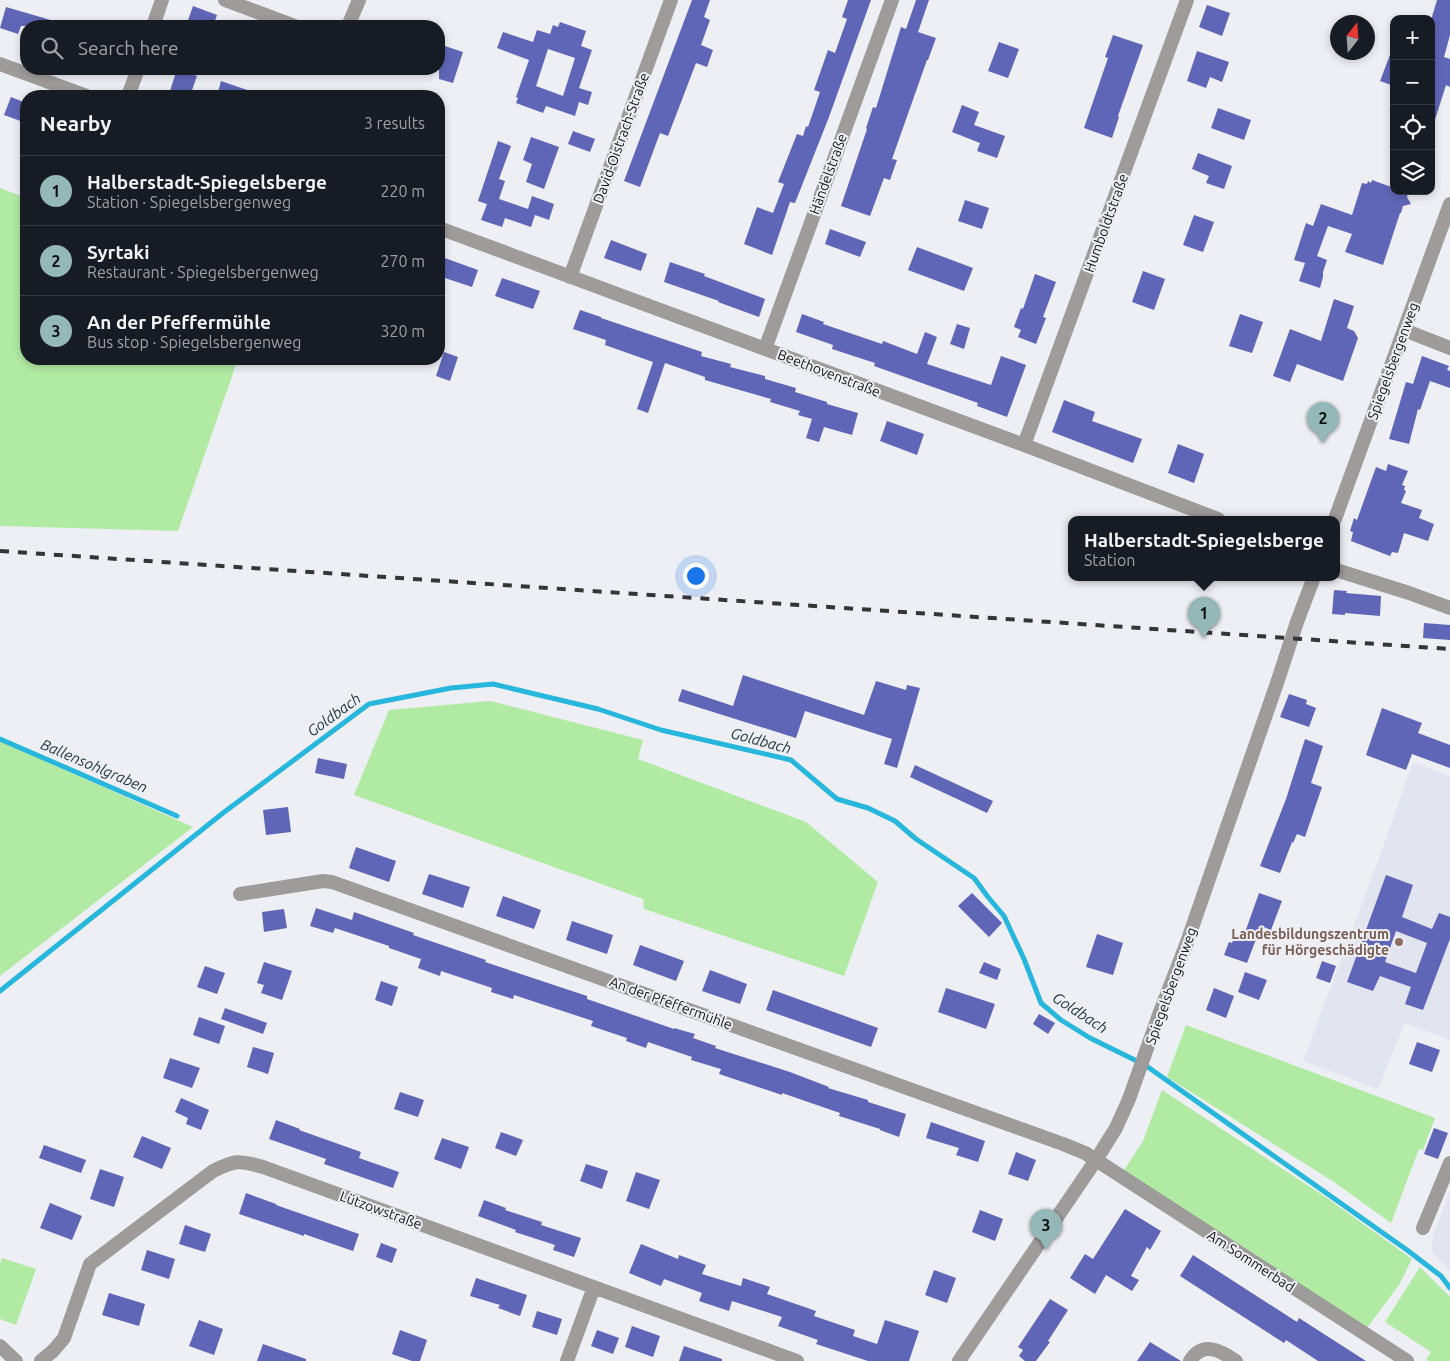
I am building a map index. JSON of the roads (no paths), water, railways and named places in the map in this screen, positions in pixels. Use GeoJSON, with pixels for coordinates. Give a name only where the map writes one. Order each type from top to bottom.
{"type":"FeatureCollection","features":[{"type":"Feature","properties":{"kind":"street"},"geometry":{"type":"LineString","coordinates":[[155,20],[162,0]]}},
{"type":"Feature","properties":{"kind":"street"},"geometry":{"type":"LineString","coordinates":[[225,0],[279,20]]}},
{"type":"Feature","properties":{"kind":"street"},"geometry":{"type":"LineString","coordinates":[[351,20],[359,0]]}},
{"type":"Feature","properties":{"kind":"street","name":"David-Oistrach-Straße"},"geometry":{"type":"LineString","coordinates":[[570,277],[671,0]]}},
{"type":"Feature","properties":{"kind":"street","name":"Händelstraße"},"geometry":{"type":"LineString","coordinates":[[765,349],[892,0]]}},
{"type":"Feature","properties":{"kind":"street","name":"Humboldtstraße"},"geometry":{"type":"LineString","coordinates":[[1024,445],[1187,0]]}},
{"type":"Feature","properties":{"kind":"street"},"geometry":{"type":"LineString","coordinates":[[0,64],[20,71]]}},
{"type":"Feature","properties":{"kind":"street"},"geometry":{"type":"LineString","coordinates":[[30,75],[71,90]]}},
{"type":"Feature","properties":{"kind":"street"},"geometry":{"type":"LineString","coordinates":[[130,90],[136,75]]}},
{"type":"Feature","properties":{"kind":"street","name":"Spiegelsbergenweg"},"geometry":{"type":"LineString","coordinates":[[1336,516],[1450,204]]}},
{"type":"Feature","properties":{"kind":"street","name":"Beethovenstraße"},"geometry":{"type":"LineString","coordinates":[[445,230],[1210,516]]}},
{"type":"Feature","properties":{"kind":"street"},"geometry":{"type":"LineString","coordinates":[[1404,330],[1450,348]]}},
{"type":"Feature","properties":{"kind":"street"},"geometry":{"type":"LineString","coordinates":[[1340,571],[1450,608]]}},
{"type":"Feature","properties":{"kind":"street","name":"Spiegelsbergenweg"},"geometry":{"type":"LineString","coordinates":[[959,1361],[1108,1142],[1123,1115],[1186,945],[1312,581]]}},
{"type":"Feature","properties":{"kind":"street","name":"An der Pfeffermühle"},"geometry":{"type":"LineString","coordinates":[[240,894],[323,881],[332,882],[1054,1141],[1085,1153],[1096,1160]]}},
{"type":"Feature","properties":{"kind":"street","name":"Am Sommerbad"},"geometry":{"type":"LineString","coordinates":[[1096,1160],[1407,1361]]}},
{"type":"Feature","properties":{"kind":"street","name":"Lützowstraße"},"geometry":{"type":"LineString","coordinates":[[41,1361],[64,1338],[90,1264],[213,1171],[228,1163],[244,1161],[797,1361]]}},
{"type":"Feature","properties":{"kind":"street"},"geometry":{"type":"LineString","coordinates":[[1422,1228],[1450,1163]]}},
{"type":"Feature","properties":{"kind":"street"},"geometry":{"type":"LineString","coordinates":[[567,1361],[594,1287]]}},
{"type":"Feature","properties":{"kind":"street"},"geometry":{"type":"LineString","coordinates":[[0,1346],[16,1361]]}},
{"type":"Feature","properties":{"kind":"street"},"geometry":{"type":"LineString","coordinates":[[1190,1361],[1194,1355],[1212,1348],[1236,1361]]}},
{"type":"Feature","properties":{"kind":"waterway","name":"Goldbach"},"geometry":{"type":"LineString","coordinates":[[0,991],[223,813],[369,704],[451,688],[493,684],[598,709],[661,730],[791,760],[837,799],[868,808],[895,821],[916,839],[974,878],[1004,916],[1024,959],[1041,1003],[1061,1020],[1090,1038],[1145,1065],[1407,1250],[1441,1276],[1450,1288]]}},
{"type":"Feature","properties":{"kind":"waterway","name":"Ballensohlgraben"},"geometry":{"type":"LineString","coordinates":[[0,739],[177,816]]}},
{"type":"Feature","properties":{"kind":"railway"},"geometry":{"type":"LineString","coordinates":[[0,551],[1450,649]]}},
{"type":"Feature","properties":{"kind":"place","name":"Syrtaki"},"geometry":{"type":"Point","coordinates":[1323,443]}},
{"type":"Feature","properties":{"kind":"place","name":"Halberstadt-Spiegelsberge"},"geometry":{"type":"Point","coordinates":[1204,638]}},
{"type":"Feature","properties":{"kind":"place","name":"Landesbildungszentrum für Hörgeschädigte"},"geometry":{"type":"Point","coordinates":[1399,942]}},
{"type":"Feature","properties":{"kind":"place","name":"An der Pfeffermühle"},"geometry":{"type":"Point","coordinates":[1046,1250]}}]}
